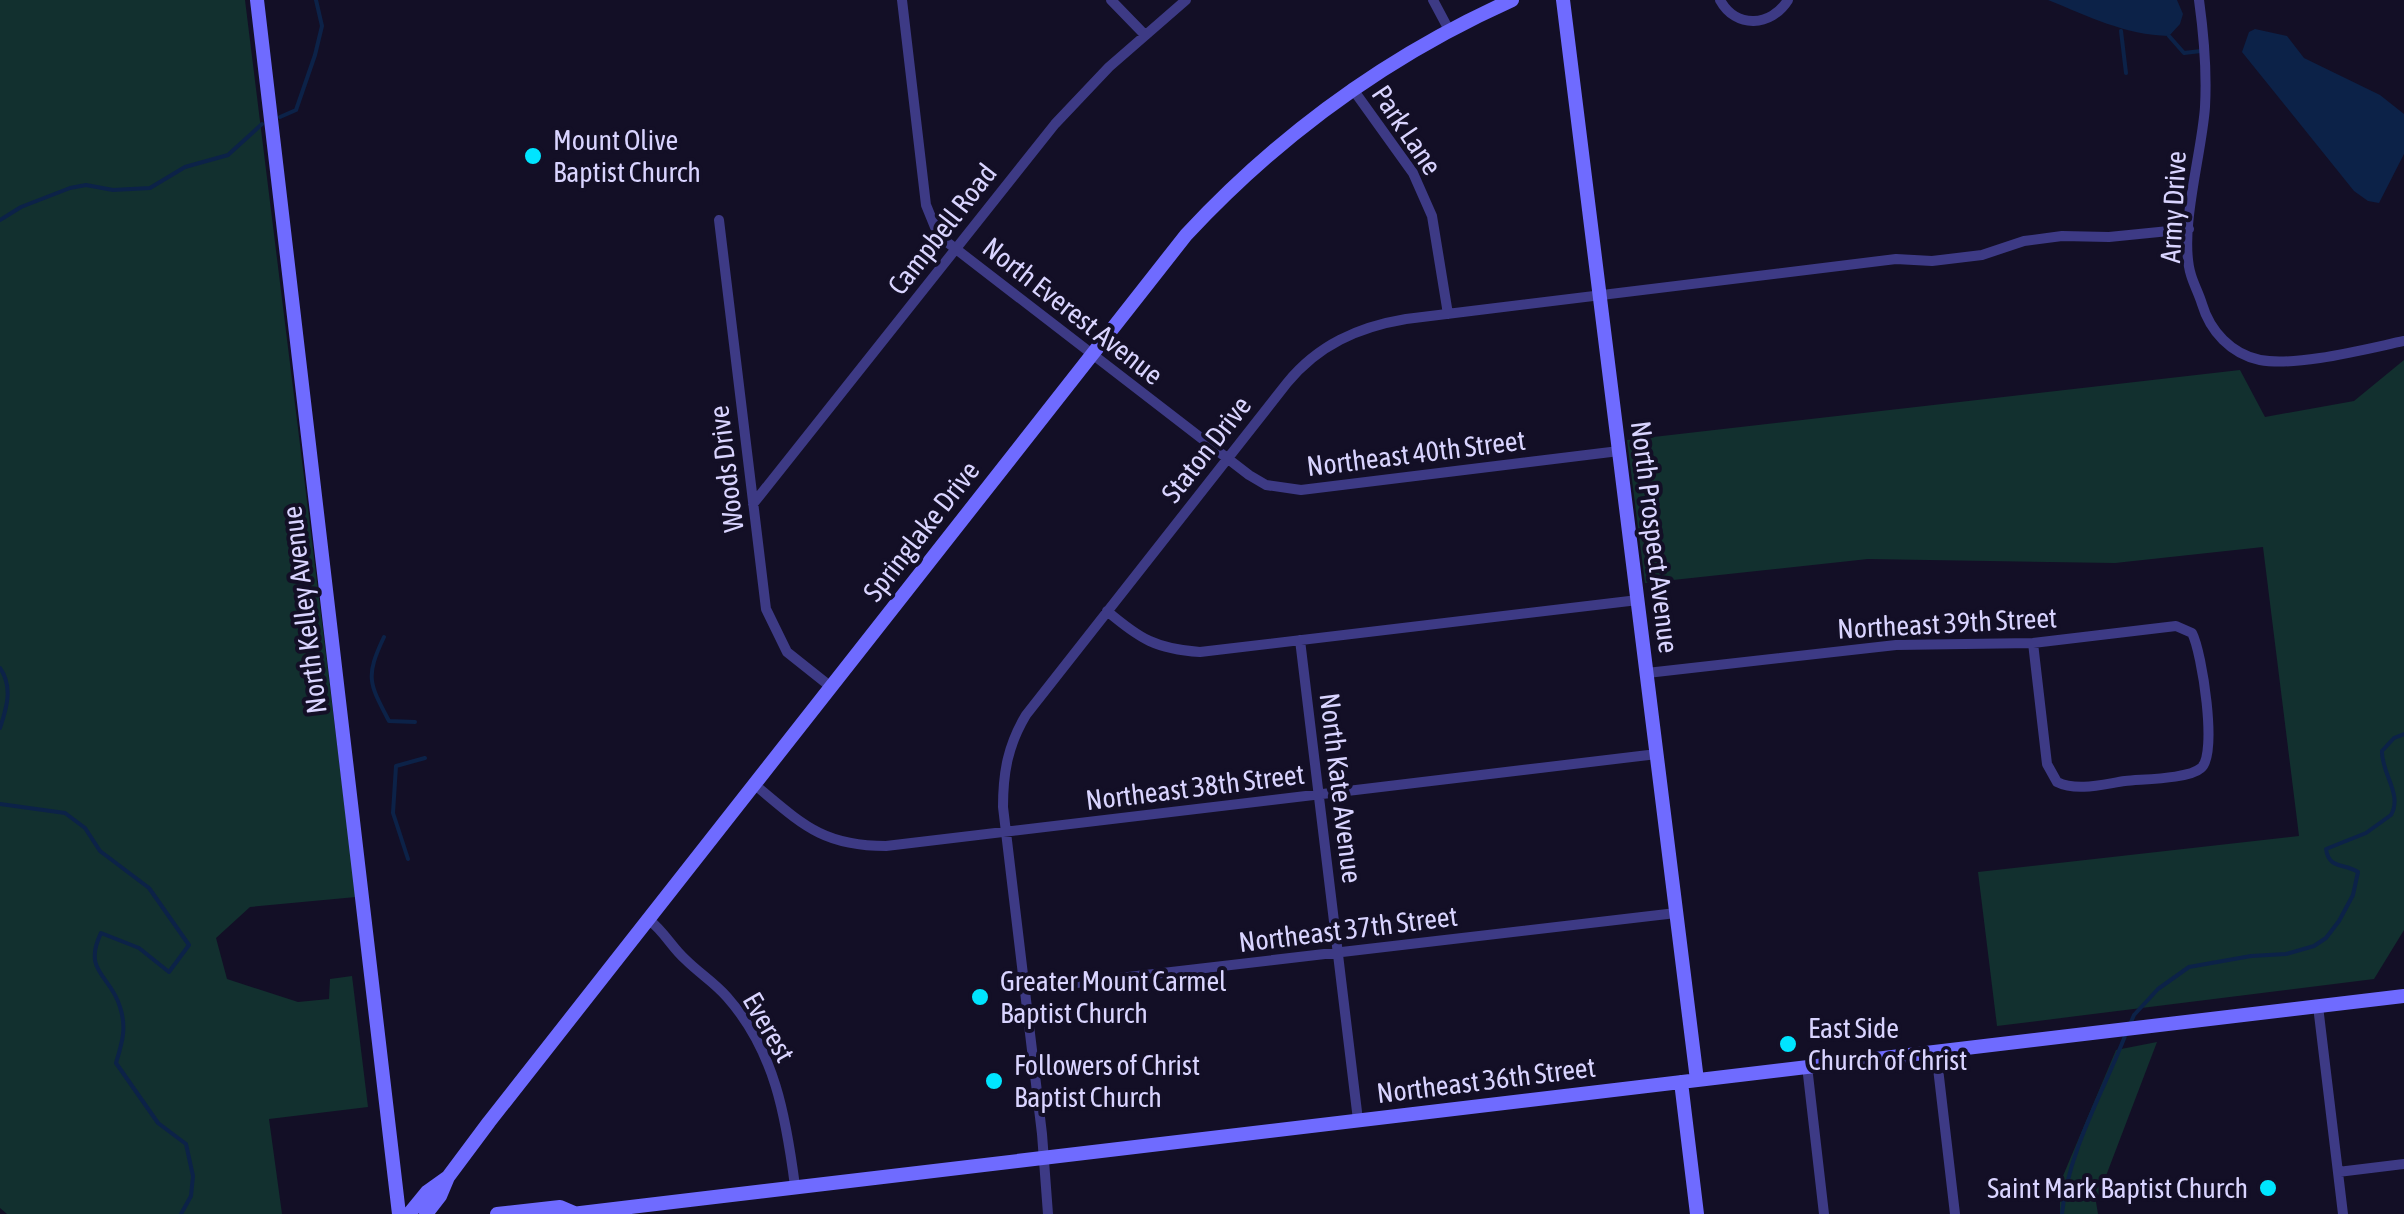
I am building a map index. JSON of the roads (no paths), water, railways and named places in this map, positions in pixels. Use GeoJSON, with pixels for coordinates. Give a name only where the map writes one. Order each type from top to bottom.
{"type":"FeatureCollection","features":[{"type":"Feature","properties":{"kind":"street","name":"North Kelley Avenue"},"geometry":{"type":"LineString","coordinates":[[257,0],[399,1214]]}},
{"type":"Feature","properties":{"kind":"street","name":"North Everest Avenue"},"geometry":{"type":"LineString","coordinates":[[902,0],[926,204],[935,227],[955,248],[1226,459]]}},
{"type":"Feature","properties":{"kind":"street"},"geometry":{"type":"LineString","coordinates":[[1111,0],[1144,34]]}},
{"type":"Feature","properties":{"kind":"street","name":"Campbell Road"},"geometry":{"type":"LineString","coordinates":[[753,504],[1055,124],[1144,34],[1186,0]]}},
{"type":"Feature","properties":{"kind":"street"},"geometry":{"type":"LineString","coordinates":[[1433,0],[1449,30]]}},
{"type":"Feature","properties":{"kind":"street","name":"Springlake Drive"},"geometry":{"type":"LineString","coordinates":[[409,1214],[426,1192],[448,1176],[1164,261],[1210,209],[1311,118],[1352,88],[1449,30],[1512,0]]}},
{"type":"Feature","properties":{"kind":"street","name":"North Prospect Avenue"},"geometry":{"type":"LineString","coordinates":[[1563,0],[1676,913],[1697,1214]]}},
{"type":"Feature","properties":{"kind":"street"},"geometry":{"type":"LineString","coordinates":[[1720,0],[1731,14],[1754,22],[1779,13],[1788,0]]}},
{"type":"Feature","properties":{"kind":"street","name":"Army Drive"},"geometry":{"type":"LineString","coordinates":[[2199,0],[2205,51],[2204,110],[2189,228],[2191,275],[2206,316],[2227,344],[2242,353],[2274,361],[2404,341]]}},
{"type":"Feature","properties":{"kind":"street","name":"Park Lane"},"geometry":{"type":"LineString","coordinates":[[1352,88],[1400,154],[1423,194],[1437,235],[1448,314]]}},
{"type":"Feature","properties":{"kind":"street","name":"Woods Drive"},"geometry":{"type":"LineString","coordinates":[[719,220],[762,590],[770,622],[787,652],[831,687]]}},
{"type":"Feature","properties":{"kind":"street","name":"Staton Drive"},"geometry":{"type":"LineString","coordinates":[[1048,1214],[1003,774],[1015,734],[1026,715],[1295,373],[1323,349],[1371,325],[1896,259],[1932,261],[1982,255],[2024,241],[2062,236],[2114,237],[2189,228]]}},
{"type":"Feature","properties":{"kind":"street","name":"Northeast 40th Street"},"geometry":{"type":"LineString","coordinates":[[1226,459],[1266,485],[1302,490],[1619,451]]}},
{"type":"Feature","properties":{"kind":"street"},"geometry":{"type":"LineString","coordinates":[[1107,612],[1150,643],[1200,652],[1638,600]]}},
{"type":"Feature","properties":{"kind":"street","name":"Northeast 39th Street"},"geometry":{"type":"LineString","coordinates":[[1647,674],[1896,644],[2033,644],[2168,626],[2189,630],[2199,652],[2210,751],[2205,765],[2180,775],[2076,787],[2057,782],[2047,764],[2033,644]]}},
{"type":"Feature","properties":{"kind":"street","name":"North Kate Avenue"},"geometry":{"type":"LineString","coordinates":[[1300,640],[1358,1120]]}},
{"type":"Feature","properties":{"kind":"street","name":"Northeast 38th Street"},"geometry":{"type":"LineString","coordinates":[[755,785],[806,827],[829,839],[856,846],[886,846],[1657,754]]}},
{"type":"Feature","properties":{"kind":"street","name":"Northeast 37th Street"},"geometry":{"type":"LineString","coordinates":[[1024,989],[1676,913]]}},
{"type":"Feature","properties":{"kind":"street","name":"Everest"},"geometry":{"type":"LineString","coordinates":[[649,920],[682,957],[718,988],[750,1028],[778,1087],[795,1186]]}},
{"type":"Feature","properties":{"kind":"street","name":"Northeast 36th Street"},"geometry":{"type":"LineString","coordinates":[[498,1214],[560,1208],[573,1213],[2404,996]]}},
{"type":"Feature","properties":{"kind":"street"},"geometry":{"type":"LineString","coordinates":[[2318,1006],[2343,1214]]}},
{"type":"Feature","properties":{"kind":"street"},"geometry":{"type":"LineString","coordinates":[[1936,1051],[1955,1214]]}},
{"type":"Feature","properties":{"kind":"street"},"geometry":{"type":"LineString","coordinates":[[1806,1066],[1824,1214]]}},
{"type":"Feature","properties":{"kind":"street"},"geometry":{"type":"LineString","coordinates":[[2338,1172],[2404,1164]]}},
{"type":"Feature","properties":{"kind":"street"},"geometry":{"type":"LineString","coordinates":[[394,1174],[407,1186],[426,1192]]}},
{"type":"Feature","properties":{"kind":"street","name":"Springlake Drive"},"geometry":{"type":"LineString","coordinates":[[426,1214],[440,1196],[448,1176]]}},
{"type":"Feature","properties":{"kind":"water"},"geometry":{"type":"Polygon","coordinates":[[[2048,0],[2177,0],[2183,14],[2169,36],[2153,35],[2107,24],[2048,0]]]}},
{"type":"Feature","properties":{"kind":"water"},"geometry":{"type":"Polygon","coordinates":[[[2255,29],[2287,36],[2304,58],[2380,95],[2404,114],[2404,154],[2379,203],[2354,191],[2242,52],[2249,32],[2255,29]]]}},
{"type":"Feature","properties":{"kind":"waterway"},"geometry":{"type":"LineString","coordinates":[[280,117],[296,110],[315,55],[322,26],[316,0]]}},
{"type":"Feature","properties":{"kind":"waterway"},"geometry":{"type":"LineString","coordinates":[[2121,31],[2126,73]]}},
{"type":"Feature","properties":{"kind":"waterway"},"geometry":{"type":"LineString","coordinates":[[2169,36],[2184,53],[2201,51]]}},
{"type":"Feature","properties":{"kind":"waterway"},"geometry":{"type":"LineString","coordinates":[[0,220],[21,207],[70,188],[150,188],[185,167],[228,155],[262,124]]}},
{"type":"Feature","properties":{"kind":"waterway"},"geometry":{"type":"LineString","coordinates":[[384,637],[372,671],[377,697],[389,721],[415,722]]}},
{"type":"Feature","properties":{"kind":"waterway"},"geometry":{"type":"LineString","coordinates":[[0,668],[8,690],[0,728]]}},
{"type":"Feature","properties":{"kind":"waterway"},"geometry":{"type":"LineString","coordinates":[[2131,1022],[2158,989],[2189,967],[2286,954],[2326,938],[2353,895],[2358,872],[2334,863],[2326,849],[2366,833],[2391,815],[2395,799],[2382,751],[2404,734]]}},
{"type":"Feature","properties":{"kind":"waterway"},"geometry":{"type":"LineString","coordinates":[[408,859],[393,813],[396,766],[425,758]]}},
{"type":"Feature","properties":{"kind":"waterway"},"geometry":{"type":"LineString","coordinates":[[0,804],[65,813],[85,828],[100,851],[149,888],[189,945],[169,972],[139,948],[101,933],[95,957],[122,1015],[123,1035],[116,1063],[158,1123],[186,1144],[193,1176],[191,1196],[181,1214]]}},
{"type":"Feature","properties":{"kind":"waterway"},"geometry":{"type":"LineString","coordinates":[[2062,1214],[2079,1144],[2127,1031]]}},
{"type":"Feature","properties":{"kind":"place","name":"Mount Olive Baptist Church"},"geometry":{"type":"Point","coordinates":[533,156]}},
{"type":"Feature","properties":{"kind":"place","name":"Greater Mount Carmel Baptist Church"},"geometry":{"type":"Point","coordinates":[980,997]}},
{"type":"Feature","properties":{"kind":"place","name":"East Side Church of Christ"},"geometry":{"type":"Point","coordinates":[1788,1044]}},
{"type":"Feature","properties":{"kind":"place","name":"Followers of Christ Baptist Church"},"geometry":{"type":"Point","coordinates":[994,1081]}},
{"type":"Feature","properties":{"kind":"place","name":"Saint Mark Baptist Church"},"geometry":{"type":"Point","coordinates":[2268,1188]}}]}
